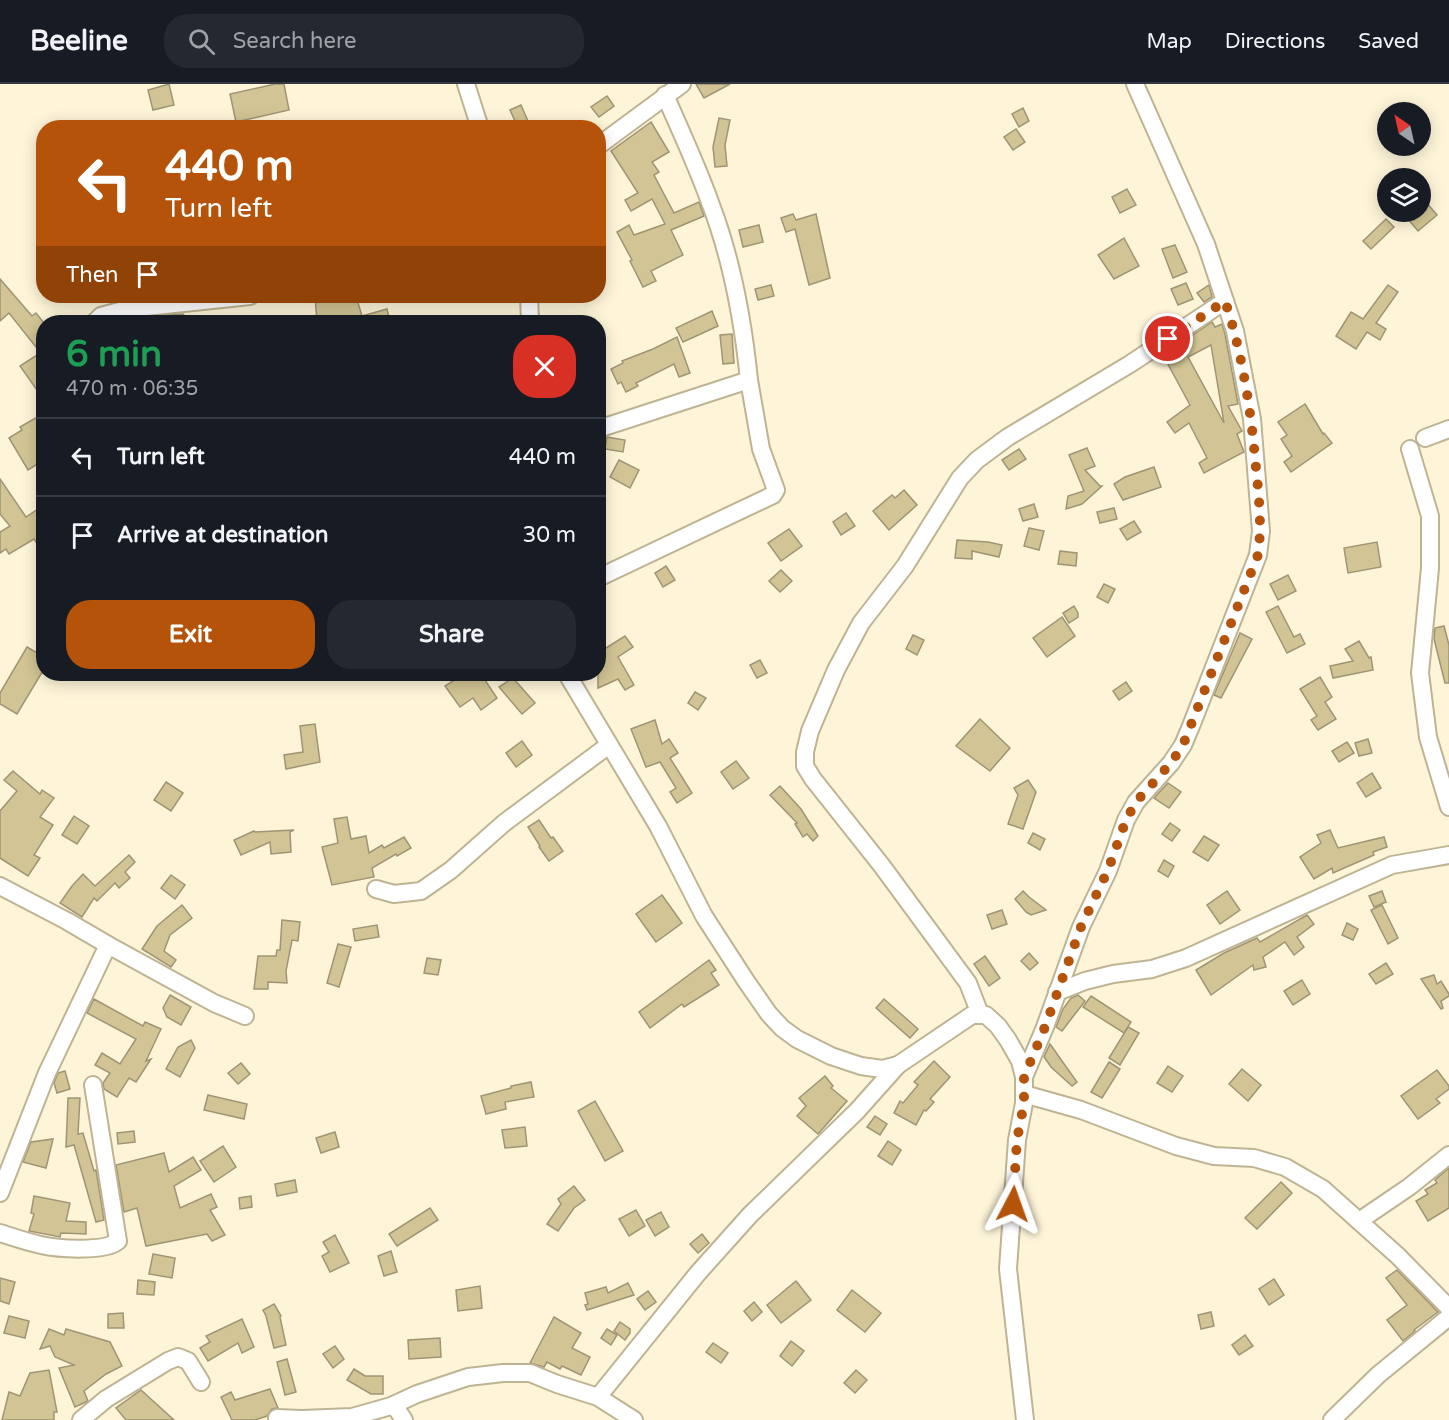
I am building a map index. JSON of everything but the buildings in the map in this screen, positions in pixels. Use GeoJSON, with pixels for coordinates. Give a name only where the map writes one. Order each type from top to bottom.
{"type":"FeatureCollection","features":[{"type":"Feature","properties":{"kind":"street"},"geometry":{"type":"LineString","coordinates":[[465,84],[477,120]]}},
{"type":"Feature","properties":{"kind":"street"},"geometry":{"type":"LineString","coordinates":[[606,140],[682,84]]}},
{"type":"Feature","properties":{"kind":"street"},"geometry":{"type":"LineString","coordinates":[[1025,1420],[1008,1269],[1017,1140],[1024,1086],[1081,927],[1108,870],[1126,820],[1136,802],[1171,763],[1183,745],[1258,555],[1261,531],[1252,419],[1235,331],[1206,244],[1135,84]]}},
{"type":"Feature","properties":{"kind":"street"},"geometry":{"type":"LineString","coordinates":[[606,574],[773,495],[776,490],[760,449],[745,343],[730,272],[712,206],[665,95]]}},
{"type":"Feature","properties":{"kind":"street"},"geometry":{"type":"LineString","coordinates":[[980,1014],[968,983],[805,766],[805,752],[810,731],[836,670],[861,623],[904,567],[960,478],[977,460],[1008,437],[1130,364],[1225,301]]}},
{"type":"Feature","properties":{"kind":"street"},"geometry":{"type":"LineString","coordinates":[[104,315],[127,309],[184,303]]}},
{"type":"Feature","properties":{"kind":"street"},"geometry":{"type":"LineString","coordinates":[[606,426],[749,380]]}},
{"type":"Feature","properties":{"kind":"street"},"geometry":{"type":"LineString","coordinates":[[1425,438],[1449,429]]}},
{"type":"Feature","properties":{"kind":"street"},"geometry":{"type":"LineString","coordinates":[[1410,448],[1430,516],[1430,568],[1420,673],[1428,737],[1449,807]]}},
{"type":"Feature","properties":{"kind":"street"},"geometry":{"type":"LineString","coordinates":[[571,681],[658,826],[704,916],[769,1014],[797,1039],[831,1056],[861,1066],[882,1069],[898,1065]]}},
{"type":"Feature","properties":{"kind":"street"},"geometry":{"type":"LineString","coordinates":[[376,889],[394,894],[421,891],[451,870],[504,823],[609,745]]}},
{"type":"Feature","properties":{"kind":"street"},"geometry":{"type":"LineString","coordinates":[[1057,992],[1085,981],[1113,974],[1152,969],[1186,958],[1392,865],[1449,855]]}},
{"type":"Feature","properties":{"kind":"street"},"geometry":{"type":"LineString","coordinates":[[0,886],[214,1003],[245,1016]]}},
{"type":"Feature","properties":{"kind":"street"},"geometry":{"type":"LineString","coordinates":[[0,1193],[47,1073],[108,945]]}},
{"type":"Feature","properties":{"kind":"street"},"geometry":{"type":"LineString","coordinates":[[598,1397],[698,1273],[750,1215],[856,1111],[898,1065],[972,1015],[986,1015],[998,1026],[1020,1060],[1024,1086]]}},
{"type":"Feature","properties":{"kind":"street"},"geometry":{"type":"LineString","coordinates":[[0,1233],[42,1246],[91,1248],[112,1246],[118,1241],[93,1085]]}},
{"type":"Feature","properties":{"kind":"street"},"geometry":{"type":"LineString","coordinates":[[1024,1086],[1176,1146],[1214,1156],[1254,1158],[1285,1167],[1323,1190],[1398,1256],[1449,1308]]}},
{"type":"Feature","properties":{"kind":"street"},"geometry":{"type":"LineString","coordinates":[[1359,1221],[1409,1187],[1449,1155]]}},
{"type":"Feature","properties":{"kind":"street"},"geometry":{"type":"LineString","coordinates":[[1332,1420],[1378,1375],[1449,1317]]}},
{"type":"Feature","properties":{"kind":"street"},"geometry":{"type":"LineString","coordinates":[[81,1420],[106,1399],[178,1357],[188,1361],[201,1382]]}},
{"type":"Feature","properties":{"kind":"street"},"geometry":{"type":"LineString","coordinates":[[277,1418],[352,1417],[394,1405],[417,1394],[468,1377],[530,1373],[598,1397],[634,1420]]}},
{"type":"Feature","properties":{"kind":"street"},"geometry":{"type":"LineString","coordinates":[[394,1405],[404,1420]]}},
{"type":"Feature","properties":{"kind":"route"},"geometry":{"type":"LineString","coordinates":[[1013,1204],[1017,1140],[1024,1103],[1024,1077],[1045,1027],[1081,927],[1108,870],[1126,820],[1145,790],[1160,777],[1183,745],[1258,555],[1261,531],[1252,419],[1235,331],[1225,301],[1168,339]]}}]}
